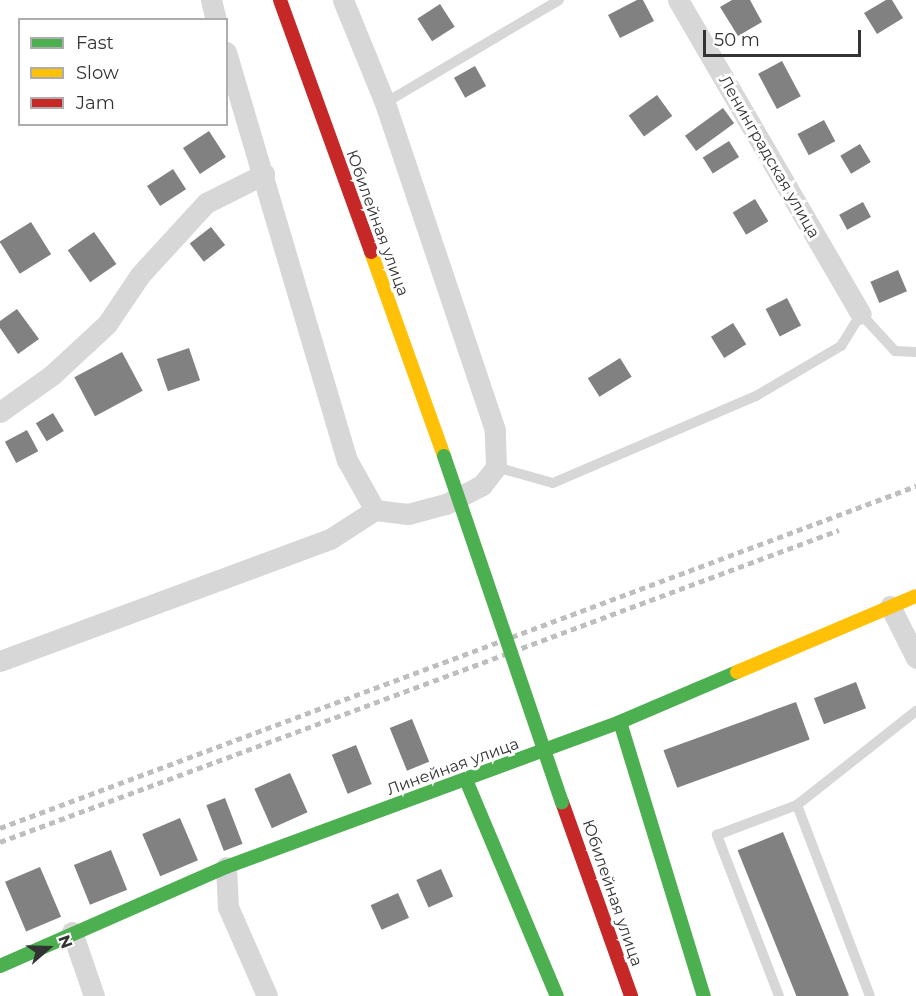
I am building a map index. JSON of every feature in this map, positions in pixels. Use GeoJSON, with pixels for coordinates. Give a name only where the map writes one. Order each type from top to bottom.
{"type":"FeatureCollection","features":[{"type":"Feature","properties":{"kind":"main road","name":"Юбилейная улица"},"geometry":{"type":"LineString","coordinates":[[280,0],[444,456],[631,996]]}},
{"type":"Feature","properties":{"kind":"main road","name":"Линейная улица"},"geometry":{"type":"LineString","coordinates":[[0,966],[72,932],[226,867],[620,722],[916,596]]}},
{"type":"Feature","properties":{"kind":"main road"},"geometry":{"type":"LineString","coordinates":[[620,722],[704,996]]}},
{"type":"Feature","properties":{"kind":"main road"},"geometry":{"type":"LineString","coordinates":[[466,780],[557,996]]}},
{"type":"Feature","properties":{"kind":"street"},"geometry":{"type":"LineString","coordinates":[[210,0],[215,18]]}},
{"type":"Feature","properties":{"kind":"street"},"geometry":{"type":"LineString","coordinates":[[0,660],[330,539],[375,510],[408,514],[446,504],[482,485],[496,467],[495,430],[385,103],[343,0]]}},
{"type":"Feature","properties":{"kind":"street","name":"Ленинградская улица"},"geometry":{"type":"LineString","coordinates":[[678,0],[861,314]]}},
{"type":"Feature","properties":{"kind":"street"},"geometry":{"type":"LineString","coordinates":[[228,58],[347,460],[375,510]]}},
{"type":"Feature","properties":{"kind":"street"},"geometry":{"type":"LineString","coordinates":[[0,412],[52,375],[107,324],[140,275],[206,204],[264,174]]}},
{"type":"Feature","properties":{"kind":"street"},"geometry":{"type":"LineString","coordinates":[[890,606],[916,658]]}},
{"type":"Feature","properties":{"kind":"street"},"geometry":{"type":"LineString","coordinates":[[226,867],[228,907],[267,996]]}},
{"type":"Feature","properties":{"kind":"street"},"geometry":{"type":"LineString","coordinates":[[72,932],[94,996]]}},
{"type":"Feature","properties":{"kind":"lane"},"geometry":{"type":"LineString","coordinates":[[385,103],[559,0]]}},
{"type":"Feature","properties":{"kind":"lane"},"geometry":{"type":"LineString","coordinates":[[496,467],[553,483],[756,396],[841,346],[861,314],[895,351],[916,352]]}},
{"type":"Feature","properties":{"kind":"lane"},"geometry":{"type":"LineString","coordinates":[[779,996],[717,835],[797,805],[916,711]]}},
{"type":"Feature","properties":{"kind":"lane"},"geometry":{"type":"LineString","coordinates":[[797,805],[870,996]]}},
{"type":"Feature","properties":{"kind":"building"},"geometry":{"type":"Polygon","coordinates":[[[637,0],[643,0],[654,21],[620,38],[608,15],[637,0]]]}},
{"type":"Feature","properties":{"kind":"building"},"geometry":{"type":"Polygon","coordinates":[[[732,0],[750,0],[762,22],[738,36],[720,7],[732,0]]]}},
{"type":"Feature","properties":{"kind":"building"},"geometry":{"type":"Polygon","coordinates":[[[886,0],[892,0],[903,18],[877,34],[864,13],[886,0]]]}},
{"type":"Feature","properties":{"kind":"building"},"geometry":{"type":"Polygon","coordinates":[[[440,4],[455,27],[432,41],[417,19],[440,4]]]}},
{"type":"Feature","properties":{"kind":"building"},"geometry":{"type":"Polygon","coordinates":[[[782,61],[801,96],[777,109],[758,74],[782,61]]]}},
{"type":"Feature","properties":{"kind":"building"},"geometry":{"type":"Polygon","coordinates":[[[475,66],[486,86],[465,98],[454,78],[475,66]]]}},
{"type":"Feature","properties":{"kind":"building"},"geometry":{"type":"Polygon","coordinates":[[[657,95],[672,116],[644,137],[629,116],[657,95]]]}},
{"type":"Feature","properties":{"kind":"building"},"geometry":{"type":"Polygon","coordinates":[[[723,108],[734,123],[696,151],[685,136],[723,108]]]}},
{"type":"Feature","properties":{"kind":"building"},"geometry":{"type":"Polygon","coordinates":[[[824,120],[835,141],[809,155],[798,134],[824,120]]]}},
{"type":"Feature","properties":{"kind":"building"},"geometry":{"type":"Polygon","coordinates":[[[209,131],[226,157],[200,174],[183,148],[209,131]]]}},
{"type":"Feature","properties":{"kind":"building"},"geometry":{"type":"Polygon","coordinates":[[[729,141],[739,157],[713,174],[703,157],[729,141]]]}},
{"type":"Feature","properties":{"kind":"building"},"geometry":{"type":"Polygon","coordinates":[[[860,144],[871,162],[851,174],[840,156],[860,144]]]}},
{"type":"Feature","properties":{"kind":"building"},"geometry":{"type":"Polygon","coordinates":[[[173,169],[186,189],[160,206],[147,186],[173,169]]]}},
{"type":"Feature","properties":{"kind":"building"},"geometry":{"type":"Polygon","coordinates":[[[755,199],[768,221],[746,235],[733,212],[755,199]]]}},
{"type":"Feature","properties":{"kind":"building"},"geometry":{"type":"Polygon","coordinates":[[[863,202],[871,217],[847,230],[839,215],[863,202]]]}},
{"type":"Feature","properties":{"kind":"building"},"geometry":{"type":"Polygon","coordinates":[[[31,222],[51,254],[20,274],[0,241],[31,222]]]}},
{"type":"Feature","properties":{"kind":"building"},"geometry":{"type":"Polygon","coordinates":[[[211,227],[225,245],[204,262],[190,244],[211,227]]]}},
{"type":"Feature","properties":{"kind":"building"},"geometry":{"type":"Polygon","coordinates":[[[94,232],[116,264],[90,282],[68,250],[94,232]]]}},
{"type":"Feature","properties":{"kind":"building"},"geometry":{"type":"Polygon","coordinates":[[[898,270],[907,291],[879,303],[870,282],[898,270]]]}},
{"type":"Feature","properties":{"kind":"building"},"geometry":{"type":"Polygon","coordinates":[[[787,298],[801,326],[780,337],[766,309],[787,298]]]}},
{"type":"Feature","properties":{"kind":"building"},"geometry":{"type":"Polygon","coordinates":[[[17,309],[39,339],[18,354],[0,328],[0,321],[17,309]]]}},
{"type":"Feature","properties":{"kind":"building"},"geometry":{"type":"Polygon","coordinates":[[[733,323],[746,344],[724,358],[711,337],[733,323]]]}},
{"type":"Feature","properties":{"kind":"building"},"geometry":{"type":"Polygon","coordinates":[[[189,348],[200,380],[168,391],[157,359],[189,348]]]}},
{"type":"Feature","properties":{"kind":"building"},"geometry":{"type":"Polygon","coordinates":[[[122,352],[143,391],[95,416],[74,377],[122,352]]]}},
{"type":"Feature","properties":{"kind":"building"},"geometry":{"type":"Polygon","coordinates":[[[620,358],[632,377],[599,397],[588,378],[620,358]]]}},
{"type":"Feature","properties":{"kind":"building"},"geometry":{"type":"Polygon","coordinates":[[[53,413],[64,431],[47,441],[36,423],[53,413]]]}},
{"type":"Feature","properties":{"kind":"building"},"geometry":{"type":"Polygon","coordinates":[[[27,430],[38,451],[16,463],[5,442],[27,430]]]}},
{"type":"Feature","properties":{"kind":"building"},"geometry":{"type":"Polygon","coordinates":[[[856,682],[866,708],[824,724],[814,698],[856,682]]]}},
{"type":"Feature","properties":{"kind":"building"},"geometry":{"type":"Polygon","coordinates":[[[796,702],[810,740],[677,788],[664,750],[796,702]]]}},
{"type":"Feature","properties":{"kind":"building"},"geometry":{"type":"Polygon","coordinates":[[[412,719],[429,762],[407,771],[390,728],[412,719]]]}},
{"type":"Feature","properties":{"kind":"building"},"geometry":{"type":"Polygon","coordinates":[[[356,745],[372,784],[348,794],[332,755],[356,745]]]}},
{"type":"Feature","properties":{"kind":"building"},"geometry":{"type":"Polygon","coordinates":[[[290,773],[307,812],[272,828],[254,789],[290,773]]]}},
{"type":"Feature","properties":{"kind":"building"},"geometry":{"type":"Polygon","coordinates":[[[225,798],[243,844],[224,851],[206,805],[225,798]]]}},
{"type":"Feature","properties":{"kind":"building"},"geometry":{"type":"Polygon","coordinates":[[[180,818],[198,860],[160,876],[142,834],[180,818]]]}},
{"type":"Feature","properties":{"kind":"building"},"geometry":{"type":"Polygon","coordinates":[[[783,832],[849,995],[796,996],[738,850],[783,832]]]}},
{"type":"Feature","properties":{"kind":"building"},"geometry":{"type":"Polygon","coordinates":[[[111,850],[127,890],[90,905],[74,865],[111,850]]]}},
{"type":"Feature","properties":{"kind":"building"},"geometry":{"type":"Polygon","coordinates":[[[40,867],[61,917],[26,932],[5,882],[40,867]]]}},
{"type":"Feature","properties":{"kind":"building"},"geometry":{"type":"Polygon","coordinates":[[[441,869],[453,896],[429,907],[416,880],[441,869]]]}},
{"type":"Feature","properties":{"kind":"building"},"geometry":{"type":"Polygon","coordinates":[[[398,893],[409,918],[382,930],[371,905],[398,893]]]}},
{"type":"Feature","properties":{"kind":"railway"},"geometry":{"type":"LineString","coordinates":[[0,828],[916,486]]}},
{"type":"Feature","properties":{"kind":"railway"},"geometry":{"type":"LineString","coordinates":[[0,842],[839,530]]}},
{"type":"Feature","properties":{"kind":"traffic: fast"},"geometry":{"type":"LineString","coordinates":[[444,456],[562,802]]}},
{"type":"Feature","properties":{"kind":"traffic: fast"},"geometry":{"type":"LineString","coordinates":[[0,966],[226,867],[620,722],[737,672]]}},
{"type":"Feature","properties":{"kind":"traffic: fast"},"geometry":{"type":"LineString","coordinates":[[620,722],[704,996]]}},
{"type":"Feature","properties":{"kind":"traffic: fast"},"geometry":{"type":"LineString","coordinates":[[466,780],[557,996]]}},
{"type":"Feature","properties":{"kind":"traffic: slow"},"geometry":{"type":"LineString","coordinates":[[371,252],[444,456]]}},
{"type":"Feature","properties":{"kind":"traffic: slow"},"geometry":{"type":"LineString","coordinates":[[737,672],[916,596]]}},
{"type":"Feature","properties":{"kind":"traffic: jam"},"geometry":{"type":"LineString","coordinates":[[280,0],[371,252]]}},
{"type":"Feature","properties":{"kind":"traffic: jam"},"geometry":{"type":"LineString","coordinates":[[562,802],[631,996]]}}]}
